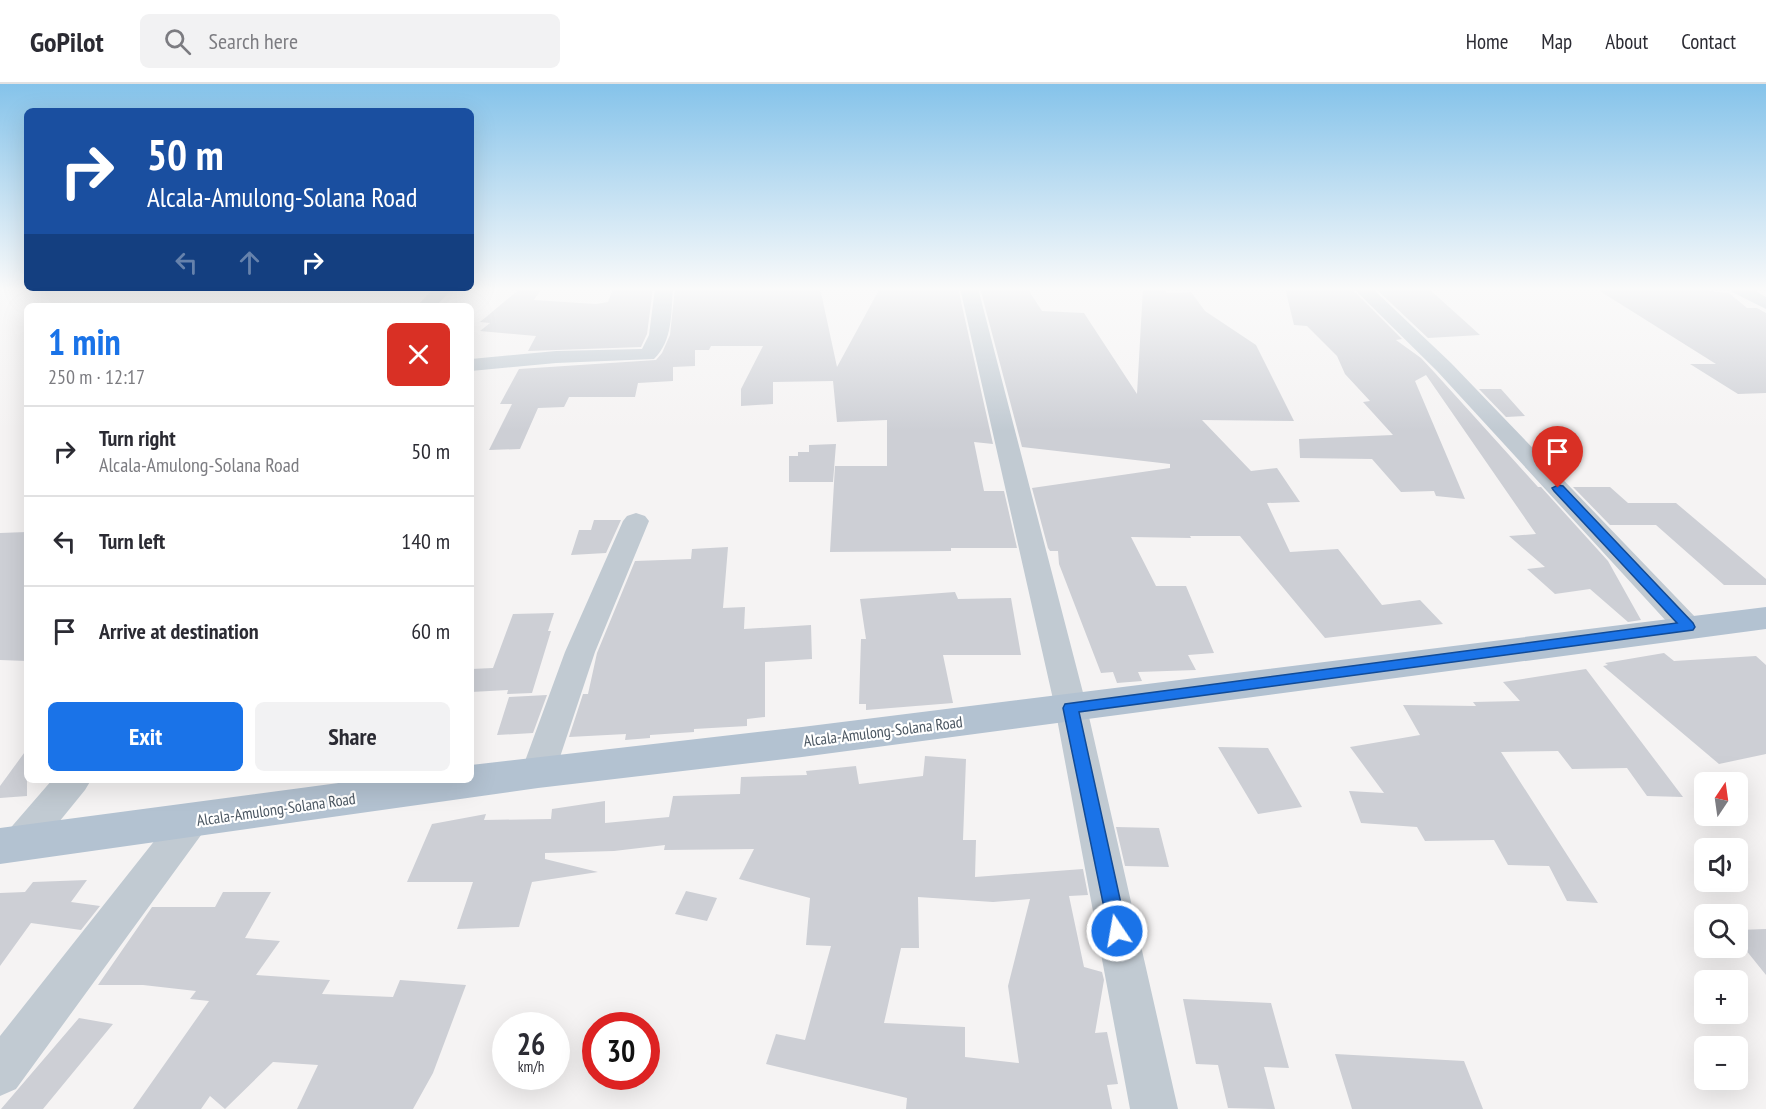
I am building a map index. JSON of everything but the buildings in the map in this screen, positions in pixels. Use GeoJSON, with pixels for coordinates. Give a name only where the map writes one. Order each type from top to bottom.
{"type":"FeatureCollection","features":[{"type":"Feature","properties":{"kind":"main road","name":"Alcala-Amulong-Solana Road"},"geometry":{"type":"LineString","coordinates":[[474,781],[1071,708],[1766,618]]}},
{"type":"Feature","properties":{"kind":"main road","name":"Alcala-Amulong-Solana Road"},"geometry":{"type":"LineString","coordinates":[[10,844],[460,783]]}},
{"type":"Feature","properties":{"kind":"street"},"geometry":{"type":"LineString","coordinates":[[474,365],[556,357],[646,355],[655,347],[658,336]]}},
{"type":"Feature","properties":{"kind":"street"},"geometry":{"type":"LineString","coordinates":[[981,336],[1071,708],[1154,1109]]}},
{"type":"Feature","properties":{"kind":"street"},"geometry":{"type":"LineString","coordinates":[[1411,336],[1688,627]]}},
{"type":"Feature","properties":{"kind":"street"},"geometry":{"type":"LineString","coordinates":[[538,772],[580,652],[636,521]]}},
{"type":"Feature","properties":{"kind":"street"},"geometry":{"type":"LineString","coordinates":[[10,844],[70,783]]}},
{"type":"Feature","properties":{"kind":"street"},"geometry":{"type":"LineString","coordinates":[[0,1073],[191,821]]}},
{"type":"Feature","properties":{"kind":"route"},"geometry":{"type":"LineString","coordinates":[[1117,931],[1071,708],[1688,627],[1558,488]]}}]}
